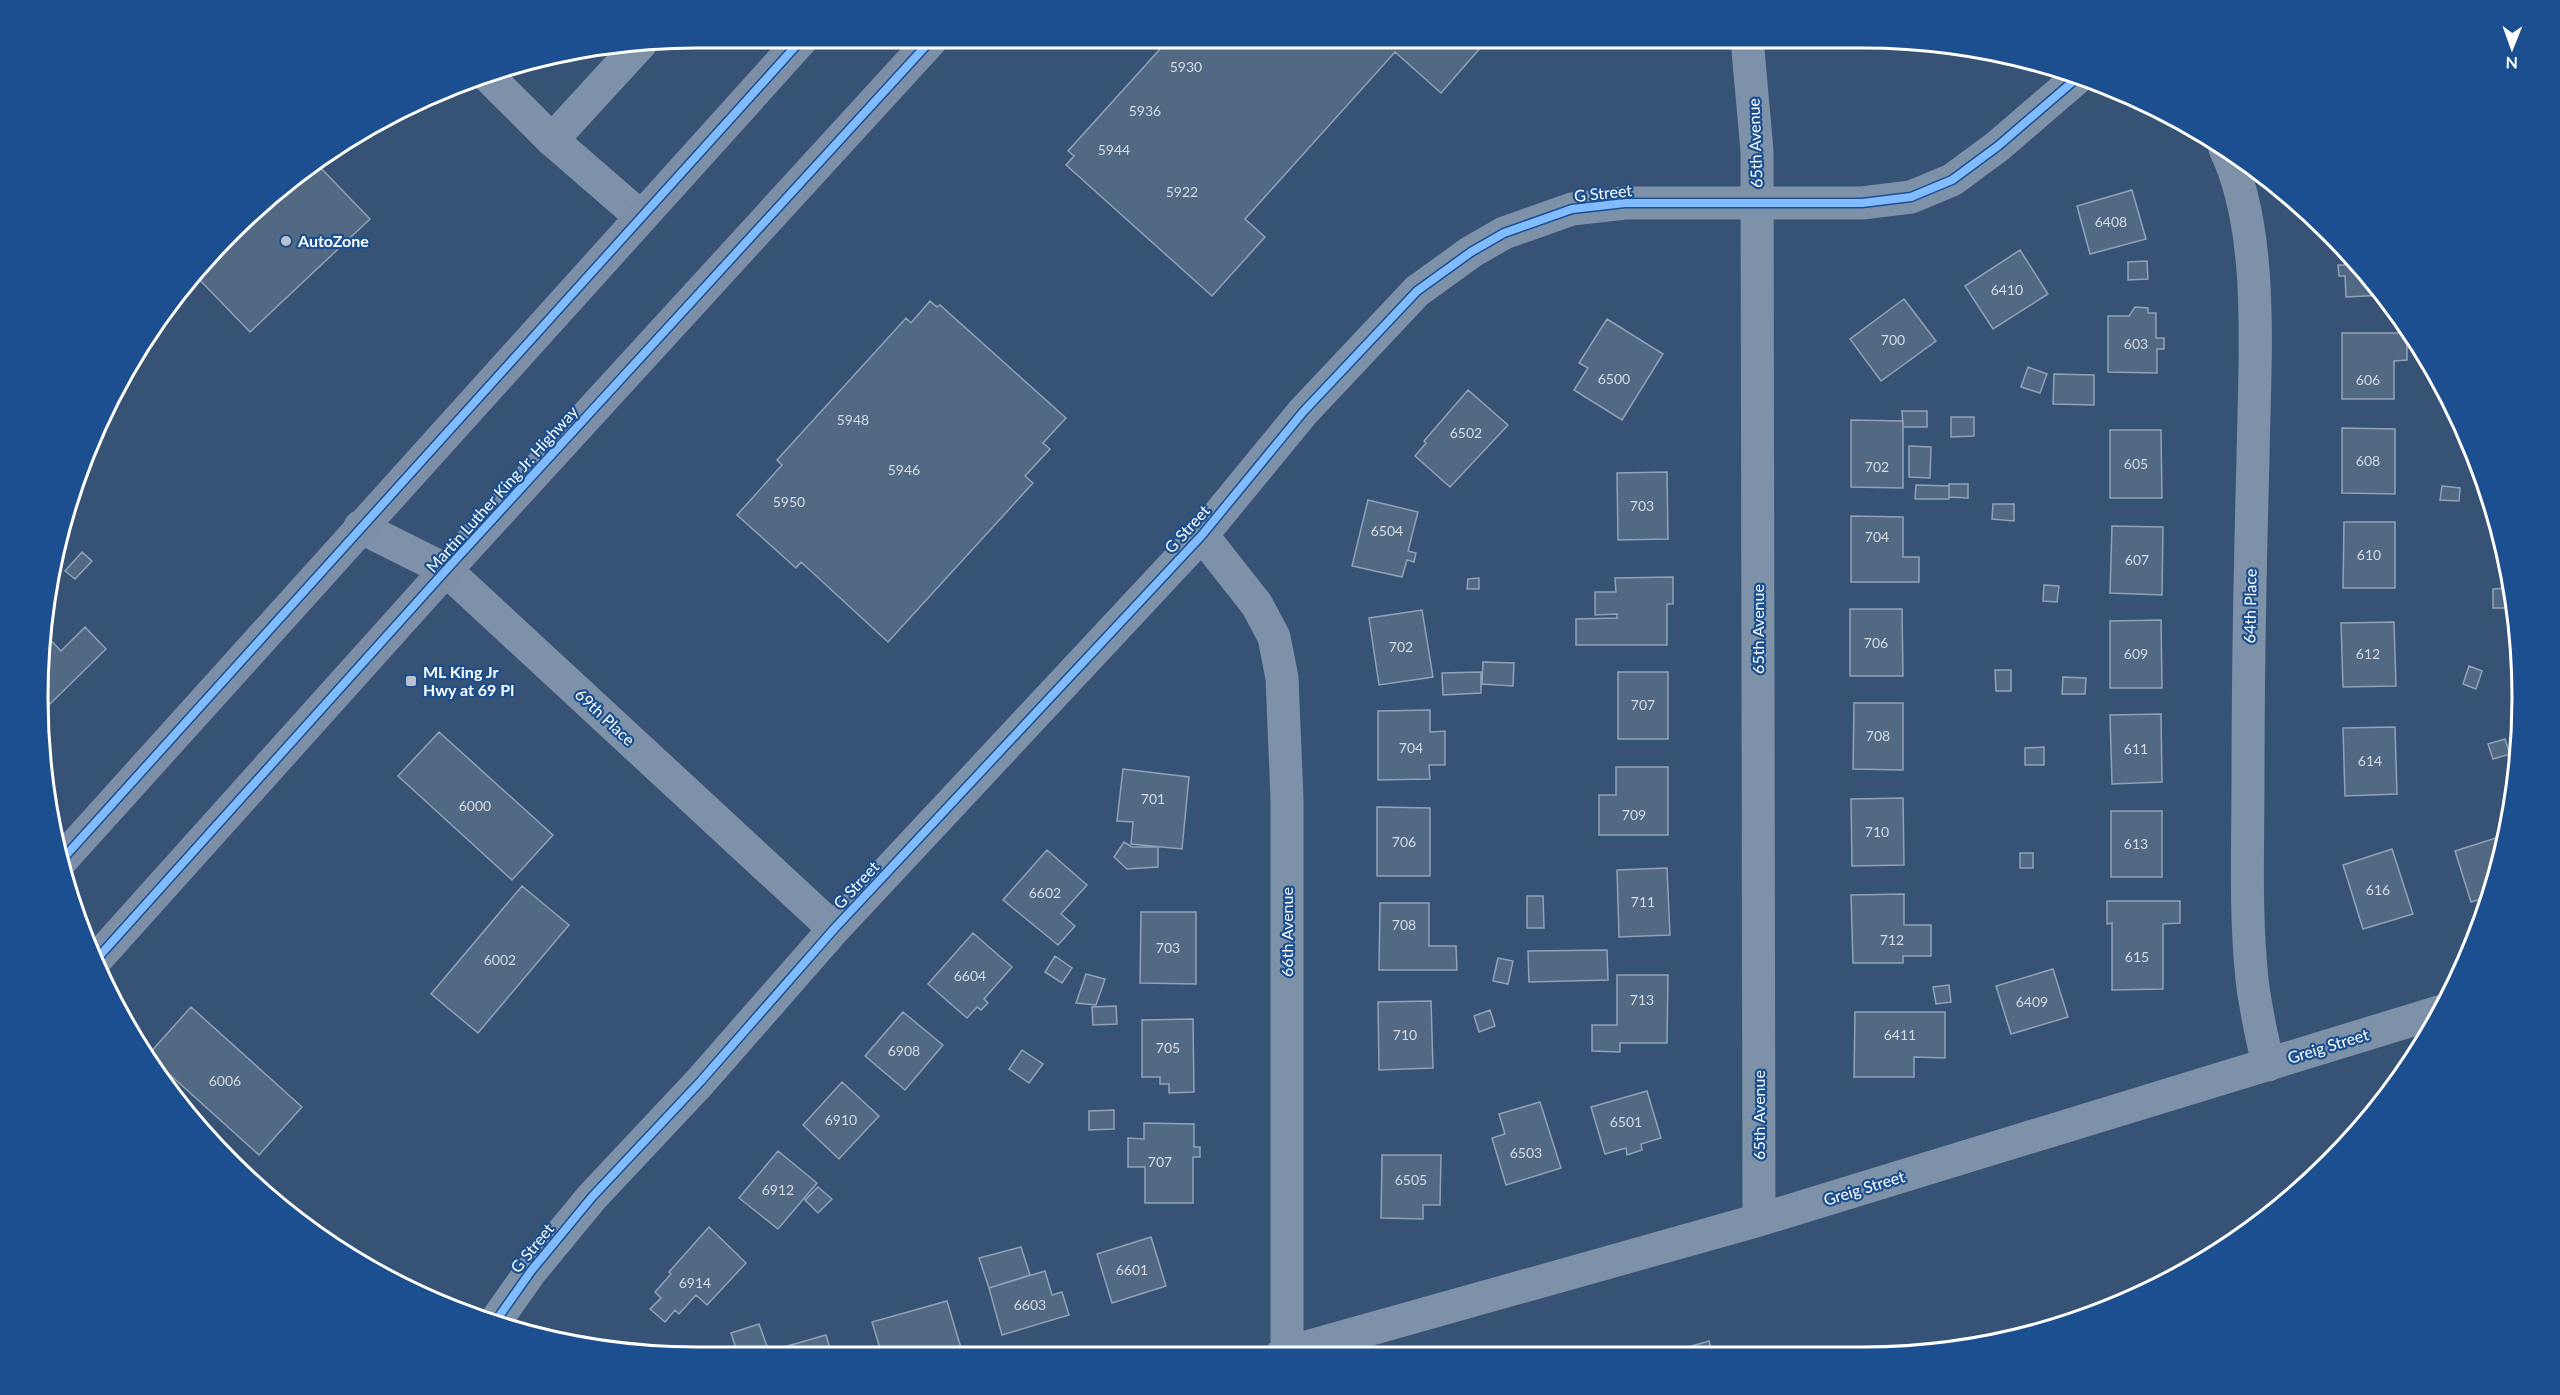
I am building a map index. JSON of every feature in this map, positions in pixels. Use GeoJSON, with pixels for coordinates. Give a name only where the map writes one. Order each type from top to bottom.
{"type":"FeatureCollection","features":[{"type":"Feature","properties":{"kind":"main road"},"geometry":{"type":"LineString","coordinates":[[67,853],[794,48]]}},
{"type":"Feature","properties":{"kind":"main road","name":"Martin Luther King Jr. Highway"},"geometry":{"type":"LineString","coordinates":[[101,954],[446,570],[924,48]]}},
{"type":"Feature","properties":{"kind":"street","name":"65th Avenue"},"geometry":{"type":"LineString","coordinates":[[1748,48],[1755,118],[1757,202],[1759,1220]]}},
{"type":"Feature","properties":{"kind":"street"},"geometry":{"type":"LineString","coordinates":[[552,140],[633,52]]}},
{"type":"Feature","properties":{"kind":"street"},"geometry":{"type":"LineString","coordinates":[[493,81],[552,140],[641,216]]}},
{"type":"Feature","properties":{"kind":"street","name":"G Street"},"geometry":{"type":"LineString","coordinates":[[499,1316],[531,1271],[592,1197],[700,1082],[834,929],[1202,535],[1304,412],[1417,291],[1471,252],[1504,233],[1572,209],[1625,203],[1888,201],[1930,190],[1952,180],[1998,146],[2072,82]]}},
{"type":"Feature","properties":{"kind":"street","name":"64th Place"},"geometry":{"type":"LineString","coordinates":[[2232,164],[2247,220],[2255,345],[2248,677],[2248,852],[2252,982],[2268,1065]]}},
{"type":"Feature","properties":{"kind":"street","name":"69th Place"},"geometry":{"type":"LineString","coordinates":[[360,527],[446,570],[834,929]]}},
{"type":"Feature","properties":{"kind":"street","name":"66th Avenue"},"geometry":{"type":"LineString","coordinates":[[1202,535],[1257,604],[1274,637],[1282,678],[1287,798],[1284,1347]]}},
{"type":"Feature","properties":{"kind":"street","name":"Greig Street"},"geometry":{"type":"LineString","coordinates":[[1305,1347],[1759,1220],[2429,1015]]}},
{"type":"Feature","properties":{"kind":"building"},"geometry":{"type":"Polygon","coordinates":[[[1161,48],[1480,48],[1441,93],[1395,52],[1245,219],[1265,237],[1212,296],[1066,165],[1074,156],[1068,151],[1161,48]]]}},
{"type":"Feature","properties":{"kind":"building","name":"AutoZone"},"geometry":{"type":"Polygon","coordinates":[[[321,168],[370,219],[250,332],[200,280],[238,238],[269,209],[321,168]]]}},
{"type":"Feature","properties":{"kind":"building"},"geometry":{"type":"Polygon","coordinates":[[[2132,190],[2146,239],[2090,254],[2077,206],[2132,190]]]}},
{"type":"Feature","properties":{"kind":"building"},"geometry":{"type":"Polygon","coordinates":[[[2020,250],[2048,294],[1993,329],[1965,286],[2020,250]]]}},
{"type":"Feature","properties":{"kind":"building"},"geometry":{"type":"Polygon","coordinates":[[[2147,261],[2148,279],[2128,280],[2128,262],[2147,261]]]}},
{"type":"Feature","properties":{"kind":"building"},"geometry":{"type":"Polygon","coordinates":[[[2345,262],[2373,296],[2346,297],[2345,276],[2339,276],[2338,265],[2345,265],[2345,262]]]}},
{"type":"Feature","properties":{"kind":"building"},"geometry":{"type":"Polygon","coordinates":[[[1904,299],[1936,341],[1881,381],[1850,339],[1904,299]]]}},
{"type":"Feature","properties":{"kind":"building"},"geometry":{"type":"Polygon","coordinates":[[[930,301],[937,307],[940,305],[1066,418],[1043,443],[1050,449],[1025,476],[1033,483],[888,642],[801,562],[796,568],[737,515],[782,465],[777,460],[906,318],[911,323],[930,301]]]}},
{"type":"Feature","properties":{"kind":"building"},"geometry":{"type":"Polygon","coordinates":[[[2135,307],[2148,308],[2148,313],[2156,313],[2156,338],[2164,338],[2164,349],[2157,349],[2157,373],[2108,372],[2108,316],[2129,316],[2135,307]]]}},
{"type":"Feature","properties":{"kind":"building"},"geometry":{"type":"Polygon","coordinates":[[[1607,319],[1663,354],[1622,420],[1574,390],[1588,368],[1579,363],[1607,319]]]}},
{"type":"Feature","properties":{"kind":"building"},"geometry":{"type":"Polygon","coordinates":[[[2342,333],[2400,333],[2407,344],[2407,360],[2394,361],[2394,399],[2342,399],[2342,333]]]}},
{"type":"Feature","properties":{"kind":"building"},"geometry":{"type":"Polygon","coordinates":[[[2028,367],[2047,374],[2040,393],[2021,387],[2028,367]]]}},
{"type":"Feature","properties":{"kind":"building"},"geometry":{"type":"Polygon","coordinates":[[[2054,374],[2094,375],[2094,405],[2053,404],[2054,374]]]}},
{"type":"Feature","properties":{"kind":"building"},"geometry":{"type":"Polygon","coordinates":[[[1468,390],[1508,425],[1450,487],[1415,456],[1426,443],[1424,441],[1468,390]]]}},
{"type":"Feature","properties":{"kind":"building"},"geometry":{"type":"Polygon","coordinates":[[[1902,411],[1927,411],[1927,427],[1903,427],[1902,411]]]}},
{"type":"Feature","properties":{"kind":"building"},"geometry":{"type":"Polygon","coordinates":[[[1951,417],[1974,417],[1974,436],[1951,437],[1951,417]]]}},
{"type":"Feature","properties":{"kind":"building"},"geometry":{"type":"Polygon","coordinates":[[[1851,420],[1903,421],[1903,488],[1851,487],[1851,420]]]}},
{"type":"Feature","properties":{"kind":"building"},"geometry":{"type":"Polygon","coordinates":[[[2342,428],[2395,429],[2395,494],[2342,493],[2342,428]]]}},
{"type":"Feature","properties":{"kind":"building"},"geometry":{"type":"Polygon","coordinates":[[[2110,430],[2161,430],[2162,498],[2110,498],[2110,430]]]}},
{"type":"Feature","properties":{"kind":"building"},"geometry":{"type":"Polygon","coordinates":[[[1909,446],[1931,447],[1930,478],[1909,477],[1909,446]]]}},
{"type":"Feature","properties":{"kind":"building"},"geometry":{"type":"Polygon","coordinates":[[[1667,472],[1668,539],[1618,540],[1617,473],[1667,472]]]}},
{"type":"Feature","properties":{"kind":"building"},"geometry":{"type":"Polygon","coordinates":[[[1949,484],[1968,484],[1968,498],[1949,497],[1949,484]]]}},
{"type":"Feature","properties":{"kind":"building"},"geometry":{"type":"Polygon","coordinates":[[[1916,485],[1949,486],[1949,499],[1915,499],[1916,485]]]}},
{"type":"Feature","properties":{"kind":"building"},"geometry":{"type":"Polygon","coordinates":[[[2442,486],[2460,488],[2459,501],[2440,500],[2442,486]]]}},
{"type":"Feature","properties":{"kind":"building"},"geometry":{"type":"Polygon","coordinates":[[[1368,500],[1418,512],[1408,551],[1416,553],[1414,562],[1407,560],[1402,577],[1352,566],[1368,500]]]}},
{"type":"Feature","properties":{"kind":"building"},"geometry":{"type":"Polygon","coordinates":[[[1993,504],[2014,504],[2014,521],[1992,519],[1993,504]]]}},
{"type":"Feature","properties":{"kind":"building"},"geometry":{"type":"Polygon","coordinates":[[[1851,516],[1903,517],[1903,557],[1919,557],[1919,582],[1851,582],[1851,516]]]}},
{"type":"Feature","properties":{"kind":"building"},"geometry":{"type":"Polygon","coordinates":[[[2344,522],[2395,522],[2395,588],[2343,588],[2344,522]]]}},
{"type":"Feature","properties":{"kind":"building"},"geometry":{"type":"Polygon","coordinates":[[[2112,526],[2163,527],[2162,595],[2110,593],[2112,526]]]}},
{"type":"Feature","properties":{"kind":"building"},"geometry":{"type":"Polygon","coordinates":[[[82,552],[92,561],[75,579],[65,571],[82,552]]]}},
{"type":"Feature","properties":{"kind":"building"},"geometry":{"type":"Polygon","coordinates":[[[1673,577],[1673,604],[1667,604],[1667,645],[1576,645],[1576,619],[1617,618],[1617,614],[1595,615],[1595,592],[1616,592],[1615,578],[1673,577]]]}},
{"type":"Feature","properties":{"kind":"building"},"geometry":{"type":"Polygon","coordinates":[[[1479,578],[1479,589],[1467,589],[1468,579],[1479,578]]]}},
{"type":"Feature","properties":{"kind":"building"},"geometry":{"type":"Polygon","coordinates":[[[2044,585],[2059,586],[2057,602],[2043,601],[2044,585]]]}},
{"type":"Feature","properties":{"kind":"building"},"geometry":{"type":"Polygon","coordinates":[[[2502,588],[2505,608],[2493,608],[2493,589],[2502,588]]]}},
{"type":"Feature","properties":{"kind":"building"},"geometry":{"type":"Polygon","coordinates":[[[1850,609],[1902,609],[1903,676],[1850,676],[1850,609]]]}},
{"type":"Feature","properties":{"kind":"building"},"geometry":{"type":"Polygon","coordinates":[[[1422,610],[1433,677],[1379,685],[1369,618],[1422,610]]]}},
{"type":"Feature","properties":{"kind":"building"},"geometry":{"type":"Polygon","coordinates":[[[2161,620],[2162,688],[2110,688],[2110,621],[2161,620]]]}},
{"type":"Feature","properties":{"kind":"building"},"geometry":{"type":"Polygon","coordinates":[[[2394,622],[2396,686],[2343,687],[2341,623],[2394,622]]]}},
{"type":"Feature","properties":{"kind":"building"},"geometry":{"type":"Polygon","coordinates":[[[85,627],[106,649],[50,704],[48,698],[51,640],[61,651],[85,627]]]}},
{"type":"Feature","properties":{"kind":"building"},"geometry":{"type":"Polygon","coordinates":[[[1483,662],[1514,663],[1513,686],[1482,684],[1483,662]]]}},
{"type":"Feature","properties":{"kind":"building"},"geometry":{"type":"Polygon","coordinates":[[[2469,666],[2482,671],[2476,689],[2463,684],[2469,666]]]}},
{"type":"Feature","properties":{"kind":"building"},"geometry":{"type":"Polygon","coordinates":[[[1995,670],[2011,670],[2011,691],[1996,691],[1995,670]]]}},
{"type":"Feature","properties":{"kind":"building"},"geometry":{"type":"Polygon","coordinates":[[[1481,672],[1481,693],[1443,695],[1442,673],[1481,672]]]}},
{"type":"Feature","properties":{"kind":"building"},"geometry":{"type":"Polygon","coordinates":[[[1618,672],[1668,672],[1668,739],[1618,739],[1618,672]]]}},
{"type":"Feature","properties":{"kind":"building"},"geometry":{"type":"Polygon","coordinates":[[[2063,677],[2086,678],[2085,694],[2062,694],[2063,677]]]}},
{"type":"Feature","properties":{"kind":"building"},"geometry":{"type":"Polygon","coordinates":[[[1854,703],[1903,703],[1903,770],[1853,769],[1854,703]]]}},
{"type":"Feature","properties":{"kind":"building"},"geometry":{"type":"Polygon","coordinates":[[[1430,710],[1430,732],[1445,731],[1445,765],[1429,765],[1430,779],[1378,780],[1378,711],[1430,710]]]}},
{"type":"Feature","properties":{"kind":"building"},"geometry":{"type":"Polygon","coordinates":[[[2161,714],[2162,782],[2112,784],[2110,715],[2161,714]]]}},
{"type":"Feature","properties":{"kind":"building"},"geometry":{"type":"Polygon","coordinates":[[[2395,727],[2397,794],[2345,796],[2343,728],[2395,727]]]}},
{"type":"Feature","properties":{"kind":"building"},"geometry":{"type":"Polygon","coordinates":[[[439,732],[553,835],[512,880],[398,776],[439,732]]]}},
{"type":"Feature","properties":{"kind":"building"},"geometry":{"type":"Polygon","coordinates":[[[2505,739],[2509,754],[2493,759],[2488,744],[2505,739]]]}},
{"type":"Feature","properties":{"kind":"building"},"geometry":{"type":"Polygon","coordinates":[[[2044,747],[2044,765],[2025,765],[2025,748],[2044,747]]]}},
{"type":"Feature","properties":{"kind":"building"},"geometry":{"type":"Polygon","coordinates":[[[1616,767],[1668,767],[1668,835],[1599,835],[1599,795],[1616,795],[1616,767]]]}},
{"type":"Feature","properties":{"kind":"building"},"geometry":{"type":"Polygon","coordinates":[[[1123,769],[1189,777],[1182,849],[1131,844],[1133,822],[1117,821],[1123,769]]]}},
{"type":"Feature","properties":{"kind":"building"},"geometry":{"type":"Polygon","coordinates":[[[1903,798],[1904,865],[1852,866],[1851,799],[1903,798]]]}},
{"type":"Feature","properties":{"kind":"building"},"geometry":{"type":"Polygon","coordinates":[[[1377,807],[1430,808],[1430,876],[1377,876],[1377,807]]]}},
{"type":"Feature","properties":{"kind":"building"},"geometry":{"type":"Polygon","coordinates":[[[2111,811],[2162,811],[2162,877],[2111,877],[2111,811]]]}},
{"type":"Feature","properties":{"kind":"building"},"geometry":{"type":"Polygon","coordinates":[[[2497,838],[2480,899],[2471,902],[2455,851],[2497,838]]]}},
{"type":"Feature","properties":{"kind":"building"},"geometry":{"type":"Polygon","coordinates":[[[1124,842],[1132,847],[1158,847],[1158,867],[1127,869],[1114,857],[1124,842]]]}},
{"type":"Feature","properties":{"kind":"building"},"geometry":{"type":"Polygon","coordinates":[[[2392,849],[2413,914],[2363,929],[2343,865],[2392,849]]]}},
{"type":"Feature","properties":{"kind":"building"},"geometry":{"type":"Polygon","coordinates":[[[1047,850],[1087,885],[1061,914],[1075,926],[1058,945],[1003,900],[1047,850]]]}},
{"type":"Feature","properties":{"kind":"building"},"geometry":{"type":"Polygon","coordinates":[[[2020,853],[2033,853],[2033,868],[2020,868],[2020,853]]]}},
{"type":"Feature","properties":{"kind":"building"},"geometry":{"type":"Polygon","coordinates":[[[1667,868],[1670,935],[1619,937],[1617,870],[1667,868]]]}},
{"type":"Feature","properties":{"kind":"building"},"geometry":{"type":"Polygon","coordinates":[[[522,886],[569,925],[478,1033],[431,994],[522,886]]]}},
{"type":"Feature","properties":{"kind":"building"},"geometry":{"type":"Polygon","coordinates":[[[1904,894],[1904,925],[1931,925],[1931,956],[1903,956],[1903,963],[1853,963],[1851,895],[1904,894]]]}},
{"type":"Feature","properties":{"kind":"building"},"geometry":{"type":"Polygon","coordinates":[[[1527,896],[1543,896],[1544,928],[1527,928],[1527,896]]]}},
{"type":"Feature","properties":{"kind":"building"},"geometry":{"type":"Polygon","coordinates":[[[2107,901],[2180,901],[2180,923],[2163,924],[2163,989],[2112,990],[2112,923],[2107,924],[2107,901]]]}},
{"type":"Feature","properties":{"kind":"building"},"geometry":{"type":"Polygon","coordinates":[[[1380,903],[1429,903],[1429,946],[1456,946],[1457,970],[1379,970],[1380,903]]]}},
{"type":"Feature","properties":{"kind":"building"},"geometry":{"type":"Polygon","coordinates":[[[1141,912],[1196,912],[1196,984],[1140,983],[1141,912]]]}},
{"type":"Feature","properties":{"kind":"building"},"geometry":{"type":"Polygon","coordinates":[[[973,933],[1012,967],[984,999],[988,1003],[981,1010],[977,1007],[967,1018],[928,984],[973,933]]]}},
{"type":"Feature","properties":{"kind":"building"},"geometry":{"type":"Polygon","coordinates":[[[1607,950],[1608,980],[1529,982],[1528,951],[1607,950]]]}},
{"type":"Feature","properties":{"kind":"building"},"geometry":{"type":"Polygon","coordinates":[[[1055,956],[1072,968],[1062,983],[1045,972],[1055,956]]]}},
{"type":"Feature","properties":{"kind":"building"},"geometry":{"type":"Polygon","coordinates":[[[1498,958],[1513,961],[1508,984],[1493,981],[1498,958]]]}},
{"type":"Feature","properties":{"kind":"building"},"geometry":{"type":"Polygon","coordinates":[[[2053,969],[2068,1017],[2011,1034],[1996,986],[2053,969]]]}},
{"type":"Feature","properties":{"kind":"building"},"geometry":{"type":"Polygon","coordinates":[[[1086,974],[1105,979],[1096,1005],[1076,1003],[1086,974]]]}},
{"type":"Feature","properties":{"kind":"building"},"geometry":{"type":"Polygon","coordinates":[[[1617,975],[1668,975],[1667,1043],[1620,1043],[1620,1052],[1592,1051],[1592,1025],[1617,1025],[1617,975]]]}},
{"type":"Feature","properties":{"kind":"building"},"geometry":{"type":"Polygon","coordinates":[[[1949,985],[1951,1002],[1936,1004],[1933,987],[1949,985]]]}},
{"type":"Feature","properties":{"kind":"building"},"geometry":{"type":"Polygon","coordinates":[[[1431,1001],[1433,1068],[1379,1070],[1378,1002],[1431,1001]]]}},
{"type":"Feature","properties":{"kind":"building"},"geometry":{"type":"Polygon","coordinates":[[[1116,1006],[1117,1024],[1093,1025],[1092,1007],[1116,1006]]]}},
{"type":"Feature","properties":{"kind":"building"},"geometry":{"type":"Polygon","coordinates":[[[191,1007],[302,1107],[259,1155],[167,1072],[152,1050],[191,1007]]]}},
{"type":"Feature","properties":{"kind":"building"},"geometry":{"type":"Polygon","coordinates":[[[1490,1010],[1495,1026],[1479,1032],[1474,1016],[1490,1010]]]}},
{"type":"Feature","properties":{"kind":"building"},"geometry":{"type":"Polygon","coordinates":[[[903,1012],[943,1045],[905,1090],[865,1056],[903,1012]]]}},
{"type":"Feature","properties":{"kind":"building"},"geometry":{"type":"Polygon","coordinates":[[[1855,1012],[1945,1012],[1945,1058],[1914,1057],[1914,1077],[1854,1077],[1855,1012]]]}},
{"type":"Feature","properties":{"kind":"building"},"geometry":{"type":"Polygon","coordinates":[[[1193,1019],[1194,1092],[1169,1093],[1169,1084],[1160,1084],[1160,1077],[1142,1077],[1142,1020],[1193,1019]]]}},
{"type":"Feature","properties":{"kind":"building"},"geometry":{"type":"Polygon","coordinates":[[[1022,1050],[1043,1064],[1029,1083],[1009,1069],[1022,1050]]]}},
{"type":"Feature","properties":{"kind":"building"},"geometry":{"type":"Polygon","coordinates":[[[842,1082],[879,1116],[839,1159],[803,1125],[842,1082]]]}},
{"type":"Feature","properties":{"kind":"building"},"geometry":{"type":"Polygon","coordinates":[[[1647,1091],[1661,1138],[1641,1144],[1642,1150],[1627,1155],[1626,1148],[1605,1154],[1591,1107],[1647,1091]]]}},
{"type":"Feature","properties":{"kind":"building"},"geometry":{"type":"Polygon","coordinates":[[[1540,1102],[1561,1168],[1506,1185],[1492,1138],[1505,1134],[1499,1114],[1540,1102]]]}},
{"type":"Feature","properties":{"kind":"building"},"geometry":{"type":"Polygon","coordinates":[[[1114,1110],[1114,1129],[1089,1130],[1089,1111],[1114,1110]]]}},
{"type":"Feature","properties":{"kind":"building"},"geometry":{"type":"Polygon","coordinates":[[[1144,1123],[1194,1124],[1194,1147],[1200,1147],[1200,1157],[1193,1157],[1193,1203],[1145,1203],[1145,1167],[1128,1167],[1128,1138],[1144,1139],[1144,1123]]]}},
{"type":"Feature","properties":{"kind":"building"},"geometry":{"type":"Polygon","coordinates":[[[778,1151],[817,1183],[778,1229],[739,1198],[778,1151]]]}},
{"type":"Feature","properties":{"kind":"building"},"geometry":{"type":"Polygon","coordinates":[[[1382,1155],[1441,1155],[1440,1205],[1423,1205],[1423,1219],[1381,1218],[1382,1155]]]}},
{"type":"Feature","properties":{"kind":"building"},"geometry":{"type":"Polygon","coordinates":[[[818,1187],[832,1199],[818,1213],[805,1200],[818,1187]]]}},
{"type":"Feature","properties":{"kind":"building"},"geometry":{"type":"Polygon","coordinates":[[[709,1227],[746,1263],[707,1305],[696,1295],[679,1314],[675,1310],[665,1322],[650,1309],[661,1298],[655,1292],[671,1274],[669,1272],[709,1227]]]}},
{"type":"Feature","properties":{"kind":"building"},"geometry":{"type":"Polygon","coordinates":[[[1151,1237],[1166,1286],[1112,1303],[1097,1254],[1151,1237]]]}},
{"type":"Feature","properties":{"kind":"building"},"geometry":{"type":"Polygon","coordinates":[[[1021,1247],[1030,1275],[989,1288],[979,1258],[1021,1247]]]}},
{"type":"Feature","properties":{"kind":"building"},"geometry":{"type":"Polygon","coordinates":[[[1045,1271],[1052,1295],[1062,1292],[1069,1315],[1002,1335],[989,1288],[1045,1271]]]}},
{"type":"Feature","properties":{"kind":"building"},"geometry":{"type":"Polygon","coordinates":[[[947,1301],[961,1347],[880,1347],[872,1322],[947,1301]]]}},
{"type":"Feature","properties":{"kind":"building"},"geometry":{"type":"Polygon","coordinates":[[[759,1324],[767,1346],[735,1347],[731,1333],[759,1324]]]}},
{"type":"Feature","properties":{"kind":"building"},"geometry":{"type":"Polygon","coordinates":[[[826,1335],[829,1347],[784,1347],[826,1335]]]}},
{"type":"Feature","properties":{"kind":"building"},"geometry":{"type":"Polygon","coordinates":[[[1709,1341],[1710,1347],[1688,1347],[1709,1341]]]}},
{"type":"Feature","properties":{"kind":"cycle path"},"geometry":{"type":"LineString","coordinates":[[67,854],[794,48]]}},
{"type":"Feature","properties":{"kind":"cycle path"},"geometry":{"type":"LineString","coordinates":[[101,954],[446,570],[924,48]]}},
{"type":"Feature","properties":{"kind":"cycle path"},"geometry":{"type":"LineString","coordinates":[[499,1316],[531,1271],[592,1197],[700,1082],[834,929],[1202,535],[1303,412],[1417,291],[1471,252],[1504,233],[1572,209],[1625,203],[1862,203],[1911,197],[1952,180],[1998,146],[2072,82]]}},
{"type":"Feature","properties":{"kind":"place","name":"AutoZone"},"geometry":{"type":"Point","coordinates":[286,241]}},
{"type":"Feature","properties":{"kind":"place","name":"ML King Jr Hwy at 69 Pl"},"geometry":{"type":"Point","coordinates":[411,681]}}]}
